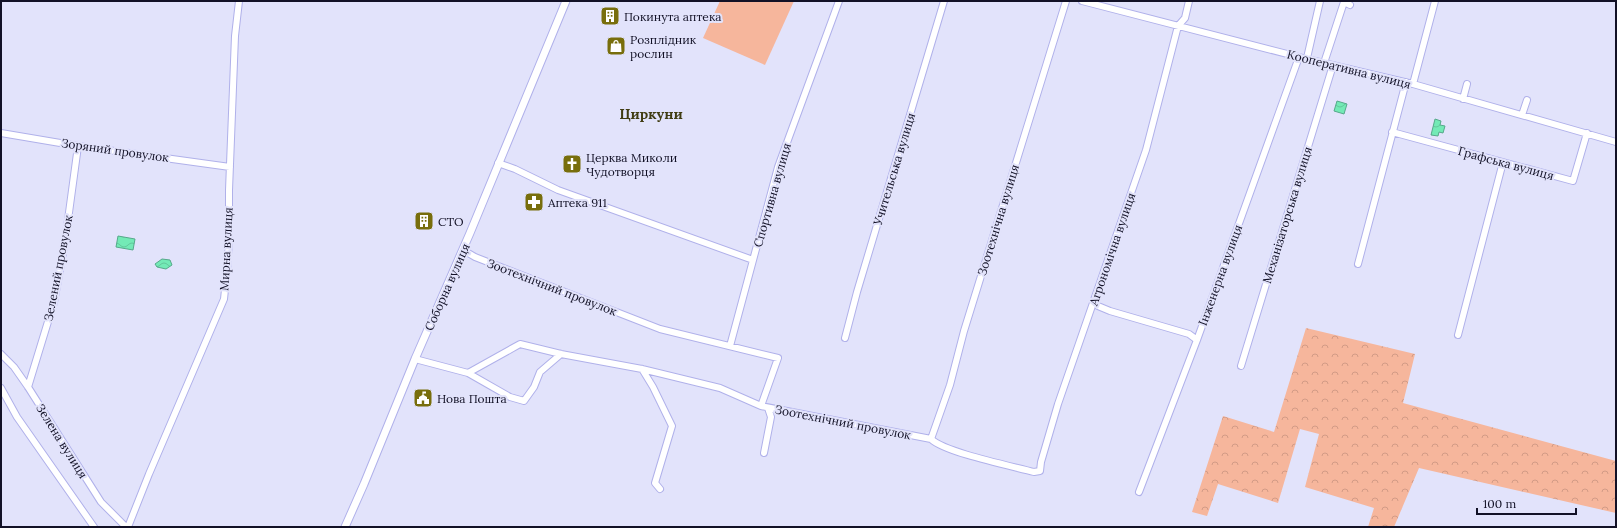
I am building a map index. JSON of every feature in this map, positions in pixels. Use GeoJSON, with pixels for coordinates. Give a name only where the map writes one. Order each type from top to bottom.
{"type":"FeatureCollection","features":[{"type":"Feature","properties":{"kind":"street","name":"Мирна вулиця"},"geometry":{"type":"LineString","coordinates":[[127,527],[224,299],[229,240],[228,190],[235,36],[239,1]]}},
{"type":"Feature","properties":{"kind":"street","name":"Соборна вулиця"},"geometry":{"type":"LineString","coordinates":[[345,527],[415,359],[463,250],[566,1]]}},
{"type":"Feature","properties":{"kind":"street","name":"Спортивна вулиця"},"geometry":{"type":"LineString","coordinates":[[730,346],[778,167],[839,1]]}},
{"type":"Feature","properties":{"kind":"street","name":"Учительська вулиця"},"geometry":{"type":"LineString","coordinates":[[845,338],[857,292],[944,1]]}},
{"type":"Feature","properties":{"kind":"street","name":"Зоотехнічна вулиця"},"geometry":{"type":"LineString","coordinates":[[931,439],[950,385],[964,331],[1066,1]]}},
{"type":"Feature","properties":{"kind":"street","name":"Кооперативна вулиця"},"geometry":{"type":"LineString","coordinates":[[1082,1],[1299,57],[1406,82],[1616,142]]}},
{"type":"Feature","properties":{"kind":"street","name":"Агрономічна вулиця"},"geometry":{"type":"LineString","coordinates":[[1040,471],[1041,462],[1058,404],[1146,150],[1178,26],[1185,18],[1189,1]]}},
{"type":"Feature","properties":{"kind":"street"},"geometry":{"type":"LineString","coordinates":[[1307,58],[1320,1]]}},
{"type":"Feature","properties":{"kind":"street"},"geometry":{"type":"LineString","coordinates":[[1413,84],[1435,1]]}},
{"type":"Feature","properties":{"kind":"street"},"geometry":{"type":"LineString","coordinates":[[1324,63],[1344,2],[1350,4]]}},
{"type":"Feature","properties":{"kind":"street","name":"Інженерна вулиця"},"geometry":{"type":"LineString","coordinates":[[1139,492],[1197,340],[1299,57]]}},
{"type":"Feature","properties":{"kind":"street","name":"Механізаторська вулиця"},"geometry":{"type":"LineString","coordinates":[[1241,366],[1333,65]]}},
{"type":"Feature","properties":{"kind":"street"},"geometry":{"type":"LineString","coordinates":[[1358,264],[1406,82]]}},
{"type":"Feature","properties":{"kind":"street"},"geometry":{"type":"LineString","coordinates":[[1463,99],[1467,84]]}},
{"type":"Feature","properties":{"kind":"street"},"geometry":{"type":"LineString","coordinates":[[1522,115],[1527,100]]}},
{"type":"Feature","properties":{"kind":"street","name":"Зоряний провулок"},"geometry":{"type":"LineString","coordinates":[[1,132],[78,146],[230,167]]}},
{"type":"Feature","properties":{"kind":"street","name":"Графська вулиця"},"geometry":{"type":"LineString","coordinates":[[1392,132],[1573,181],[1587,133]]}},
{"type":"Feature","properties":{"kind":"street","name":"Зелений провулок"},"geometry":{"type":"LineString","coordinates":[[28,387],[54,302],[65,242],[78,146]]}},
{"type":"Feature","properties":{"kind":"street"},"geometry":{"type":"LineString","coordinates":[[1458,335],[1503,162]]}},
{"type":"Feature","properties":{"kind":"street"},"geometry":{"type":"LineString","coordinates":[[498,163],[515,169],[558,190],[753,260]]}},
{"type":"Feature","properties":{"kind":"street","name":"Зоотехнічний провулок"},"geometry":{"type":"LineString","coordinates":[[463,250],[475,257],[660,329],[778,358],[761,406],[931,439],[937,444],[964,453],[1034,472],[1040,471]]}},
{"type":"Feature","properties":{"kind":"street"},"geometry":{"type":"LineString","coordinates":[[1094,301],[1098,306],[1110,311],[1189,334],[1197,340]]}},
{"type":"Feature","properties":{"kind":"street"},"geometry":{"type":"LineString","coordinates":[[468,373],[520,344],[561,354],[642,369],[720,388],[761,406]]}},
{"type":"Feature","properties":{"kind":"street","name":"Зелена вулиця"},"geometry":{"type":"LineString","coordinates":[[1,354],[14,367],[28,387],[101,502],[127,527]]}},
{"type":"Feature","properties":{"kind":"street"},"geometry":{"type":"LineString","coordinates":[[415,359],[468,373],[510,398],[524,401],[534,387],[540,372],[561,354]]}},
{"type":"Feature","properties":{"kind":"street"},"geometry":{"type":"LineString","coordinates":[[642,369],[653,387],[672,426],[655,483],[660,490]]}},
{"type":"Feature","properties":{"kind":"street","name":"Зелена вулиця"},"geometry":{"type":"LineString","coordinates":[[1,388],[17,417],[94,527]]}},
{"type":"Feature","properties":{"kind":"street"},"geometry":{"type":"LineString","coordinates":[[764,453],[772,417],[768,408]]}},
{"type":"Feature","properties":{"kind":"green space"},"geometry":{"type":"Polygon","coordinates":[[[720,1],[794,1],[765,65],[703,38],[720,1]]]}},
{"type":"Feature","properties":{"kind":"green space"},"geometry":{"type":"Polygon","coordinates":[[[1306,328],[1415,354],[1403,403],[1616,461],[1616,513],[1419,468],[1394,527],[1368,527],[1374,508],[1305,487],[1319,434],[1300,429],[1278,503],[1218,484],[1207,516],[1192,512],[1223,416],[1274,432],[1306,328]]]}},
{"type":"Feature","properties":{"kind":"water"},"geometry":{"type":"Polygon","coordinates":[[[1337,101],[1347,104],[1344,114],[1334,111],[1337,101]]]}},
{"type":"Feature","properties":{"kind":"water"},"geometry":{"type":"Polygon","coordinates":[[[1435,119],[1441,121],[1440,125],[1445,126],[1443,133],[1439,132],[1438,136],[1431,135],[1435,119]]]}},
{"type":"Feature","properties":{"kind":"water"},"geometry":{"type":"Polygon","coordinates":[[[118,236],[135,239],[133,250],[116,247],[118,236]]]}},
{"type":"Feature","properties":{"kind":"water"},"geometry":{"type":"Polygon","coordinates":[[[162,259],[170,260],[172,265],[166,269],[157,267],[155,264],[162,259]]]}},
{"type":"Feature","properties":{"kind":"place","name":"Покинута аптека"},"geometry":{"type":"Point","coordinates":[610,16]}},
{"type":"Feature","properties":{"kind":"place","name":"Розплідник рослин"},"geometry":{"type":"Point","coordinates":[616,46]}},
{"type":"Feature","properties":{"kind":"place","name":"Церква Миколи Чудотворця"},"geometry":{"type":"Point","coordinates":[572,164]}},
{"type":"Feature","properties":{"kind":"place","name":"Аптека 911"},"geometry":{"type":"Point","coordinates":[534,202]}},
{"type":"Feature","properties":{"kind":"place","name":"СТО"},"geometry":{"type":"Point","coordinates":[424,221]}},
{"type":"Feature","properties":{"kind":"place","name":"Нова Пошта"},"geometry":{"type":"Point","coordinates":[423,398]}},
{"type":"Feature","properties":{"kind":"district","name":"Циркуни"},"geometry":{"type":"Point","coordinates":[651,114]}}]}
